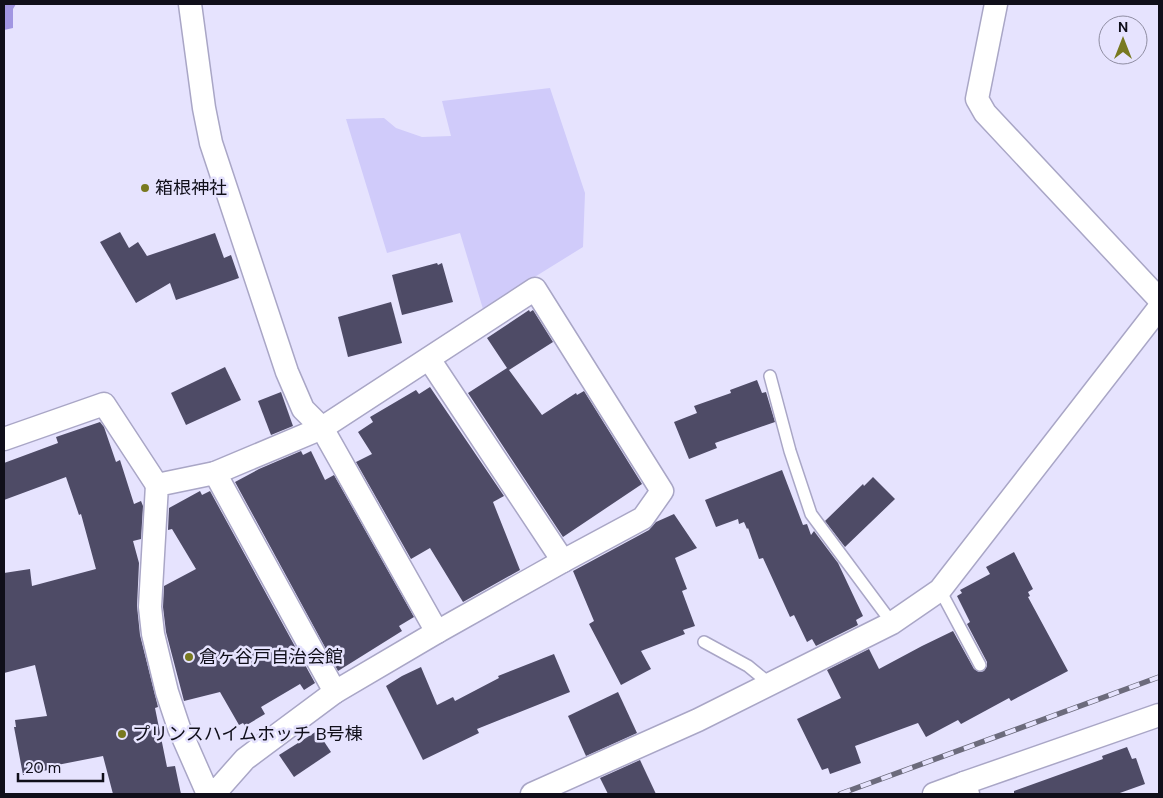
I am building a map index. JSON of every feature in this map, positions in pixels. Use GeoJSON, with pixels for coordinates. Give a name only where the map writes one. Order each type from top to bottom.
{"type":"FeatureCollection","features":[{"type":"Feature","properties":{"kind":"street"},"geometry":{"type":"LineString","coordinates":[[190,4],[204,108],[211,143],[287,372],[303,409],[322,428],[437,632]]}},
{"type":"Feature","properties":{"kind":"street"},"geometry":{"type":"LineString","coordinates":[[996,4],[977,99],[985,113],[1159,299]]}},
{"type":"Feature","properties":{"kind":"street"},"geometry":{"type":"LineString","coordinates":[[4,439],[104,404],[157,485],[150,607],[153,634],[167,692],[179,728],[217,792],[245,760],[335,692],[563,561],[644,518],[662,491],[534,289],[322,428],[215,473],[157,485]]}},
{"type":"Feature","properties":{"kind":"street"},"geometry":{"type":"LineString","coordinates":[[532,794],[698,720],[892,623],[940,590],[1159,308]]}},
{"type":"Feature","properties":{"kind":"street"},"geometry":{"type":"LineString","coordinates":[[429,358],[563,561]]}},
{"type":"Feature","properties":{"kind":"street"},"geometry":{"type":"LineString","coordinates":[[215,473],[335,692]]}},
{"type":"Feature","properties":{"kind":"street"},"geometry":{"type":"LineString","coordinates":[[934,794],[966,788],[1159,715]]}},
{"type":"Feature","properties":{"kind":"lane"},"geometry":{"type":"LineString","coordinates":[[770,376],[790,452],[811,514],[892,623]]}},
{"type":"Feature","properties":{"kind":"lane"},"geometry":{"type":"LineString","coordinates":[[940,590],[980,665]]}},
{"type":"Feature","properties":{"kind":"lane"},"geometry":{"type":"LineString","coordinates":[[704,642],[748,666],[770,684]]}},
{"type":"Feature","properties":{"kind":"shaded area"},"geometry":{"type":"Polygon","coordinates":[[[4,4],[16,4],[13,9],[13,28],[4,30],[4,4]]]}},
{"type":"Feature","properties":{"kind":"shaded area"},"geometry":{"type":"Polygon","coordinates":[[[550,88],[585,193],[583,247],[483,309],[460,233],[387,253],[346,119],[384,118],[396,128],[422,137],[451,136],[442,101],[550,88]]]}},
{"type":"Feature","properties":{"kind":"building"},"geometry":{"type":"Polygon","coordinates":[[[120,232],[129,248],[138,242],[147,256],[215,233],[224,258],[231,255],[239,278],[176,300],[170,283],[136,303],[100,242],[120,232]]]}},
{"type":"Feature","properties":{"kind":"building"},"geometry":{"type":"Polygon","coordinates":[[[437,263],[438,265],[442,263],[453,302],[402,315],[392,275],[437,263]]]}},
{"type":"Feature","properties":{"kind":"building"},"geometry":{"type":"Polygon","coordinates":[[[391,302],[402,343],[348,357],[338,317],[391,302]]]}},
{"type":"Feature","properties":{"kind":"building"},"geometry":{"type":"Polygon","coordinates":[[[529,310],[530,312],[533,310],[553,342],[509,370],[542,415],[576,393],[577,395],[584,391],[642,484],[563,537],[468,393],[507,368],[487,338],[529,310]]]}},
{"type":"Feature","properties":{"kind":"building"},"geometry":{"type":"Polygon","coordinates":[[[225,367],[241,400],[186,425],[171,393],[225,367]]]}},
{"type":"Feature","properties":{"kind":"building"},"geometry":{"type":"Polygon","coordinates":[[[757,380],[762,393],[766,392],[775,422],[715,443],[717,448],[689,459],[674,422],[697,413],[694,406],[731,393],[730,390],[757,380]]]}},
{"type":"Feature","properties":{"kind":"building"},"geometry":{"type":"Polygon","coordinates":[[[430,387],[504,496],[493,502],[520,570],[463,602],[430,548],[411,559],[356,462],[372,454],[358,432],[373,422],[370,417],[416,390],[419,394],[430,387]]]}},
{"type":"Feature","properties":{"kind":"building"},"geometry":{"type":"Polygon","coordinates":[[[281,392],[293,426],[271,435],[258,401],[281,392]]]}},
{"type":"Feature","properties":{"kind":"building"},"geometry":{"type":"Polygon","coordinates":[[[100,422],[104,427],[116,462],[120,460],[134,504],[141,501],[143,506],[141,539],[133,541],[139,563],[137,606],[140,635],[158,707],[155,708],[167,767],[175,766],[181,794],[113,794],[103,756],[47,767],[48,770],[23,775],[14,727],[16,727],[15,720],[47,716],[35,665],[4,673],[4,573],[30,569],[32,586],[96,569],[81,514],[79,515],[66,477],[4,500],[4,463],[58,443],[56,437],[100,422]]]}},
{"type":"Feature","properties":{"kind":"building"},"geometry":{"type":"Polygon","coordinates":[[[301,451],[303,455],[311,451],[325,480],[334,475],[414,617],[399,626],[402,631],[338,671],[235,482],[259,469],[301,451]]]}},
{"type":"Feature","properties":{"kind":"building"},"geometry":{"type":"Polygon","coordinates":[[[782,470],[803,525],[807,524],[811,535],[814,531],[838,563],[863,616],[856,620],[858,625],[816,646],[812,639],[807,642],[794,615],[790,617],[763,558],[759,559],[744,522],[739,524],[738,519],[716,527],[705,500],[782,470]]]}},
{"type":"Feature","properties":{"kind":"building"},"geometry":{"type":"Polygon","coordinates":[[[873,477],[895,499],[845,547],[825,521],[863,484],[864,486],[873,477]]]}},
{"type":"Feature","properties":{"kind":"building"},"geometry":{"type":"Polygon","coordinates":[[[200,491],[202,495],[210,491],[315,683],[304,690],[300,684],[261,707],[265,714],[245,726],[243,723],[239,725],[220,692],[184,701],[166,632],[163,607],[164,586],[196,569],[172,529],[168,530],[169,508],[200,491]]]}},
{"type":"Feature","properties":{"kind":"building"},"geometry":{"type":"Polygon","coordinates":[[[674,514],[697,548],[675,558],[687,589],[682,591],[695,626],[683,630],[685,634],[641,651],[651,669],[621,685],[589,624],[594,621],[573,571],[649,530],[656,522],[674,514]]]}},
{"type":"Feature","properties":{"kind":"building"},"geometry":{"type":"Polygon","coordinates":[[[1014,552],[1033,589],[1028,592],[1030,596],[1028,597],[1068,671],[1011,701],[1009,698],[961,724],[958,720],[926,737],[918,723],[855,746],[861,763],[830,774],[828,768],[822,770],[797,719],[841,698],[827,670],[869,649],[879,669],[953,631],[974,669],[979,672],[984,671],[987,662],[967,624],[970,622],[957,596],[962,593],[960,590],[990,574],[986,567],[1014,552]]]}},
{"type":"Feature","properties":{"kind":"building"},"geometry":{"type":"Polygon","coordinates":[[[554,654],[570,692],[477,729],[479,733],[423,760],[386,686],[421,667],[437,705],[453,697],[455,701],[499,678],[498,676],[554,654]]]}},
{"type":"Feature","properties":{"kind":"building"},"geometry":{"type":"Polygon","coordinates":[[[618,692],[637,733],[586,756],[568,716],[618,692]]]}},
{"type":"Feature","properties":{"kind":"building"},"geometry":{"type":"Polygon","coordinates":[[[317,731],[331,752],[294,777],[279,755],[317,731]]]}},
{"type":"Feature","properties":{"kind":"building"},"geometry":{"type":"Polygon","coordinates":[[[1127,747],[1132,759],[1136,758],[1145,784],[1117,794],[1014,794],[1014,791],[1103,759],[1102,756],[1127,747]]]}},
{"type":"Feature","properties":{"kind":"building"},"geometry":{"type":"Polygon","coordinates":[[[640,760],[656,794],[608,794],[600,778],[640,760]]]}},
{"type":"Feature","properties":{"kind":"railway"},"geometry":{"type":"LineString","coordinates":[[840,794],[1159,677]]}},
{"type":"Feature","properties":{"kind":"place","name":"箱根神社"},"geometry":{"type":"Point","coordinates":[145,188]}},
{"type":"Feature","properties":{"kind":"place","name":"倉ヶ谷戸自治会館"},"geometry":{"type":"Point","coordinates":[189,657]}},
{"type":"Feature","properties":{"kind":"place","name":"プリンスハイムホッチ B号棟"},"geometry":{"type":"Point","coordinates":[122,734]}}]}
